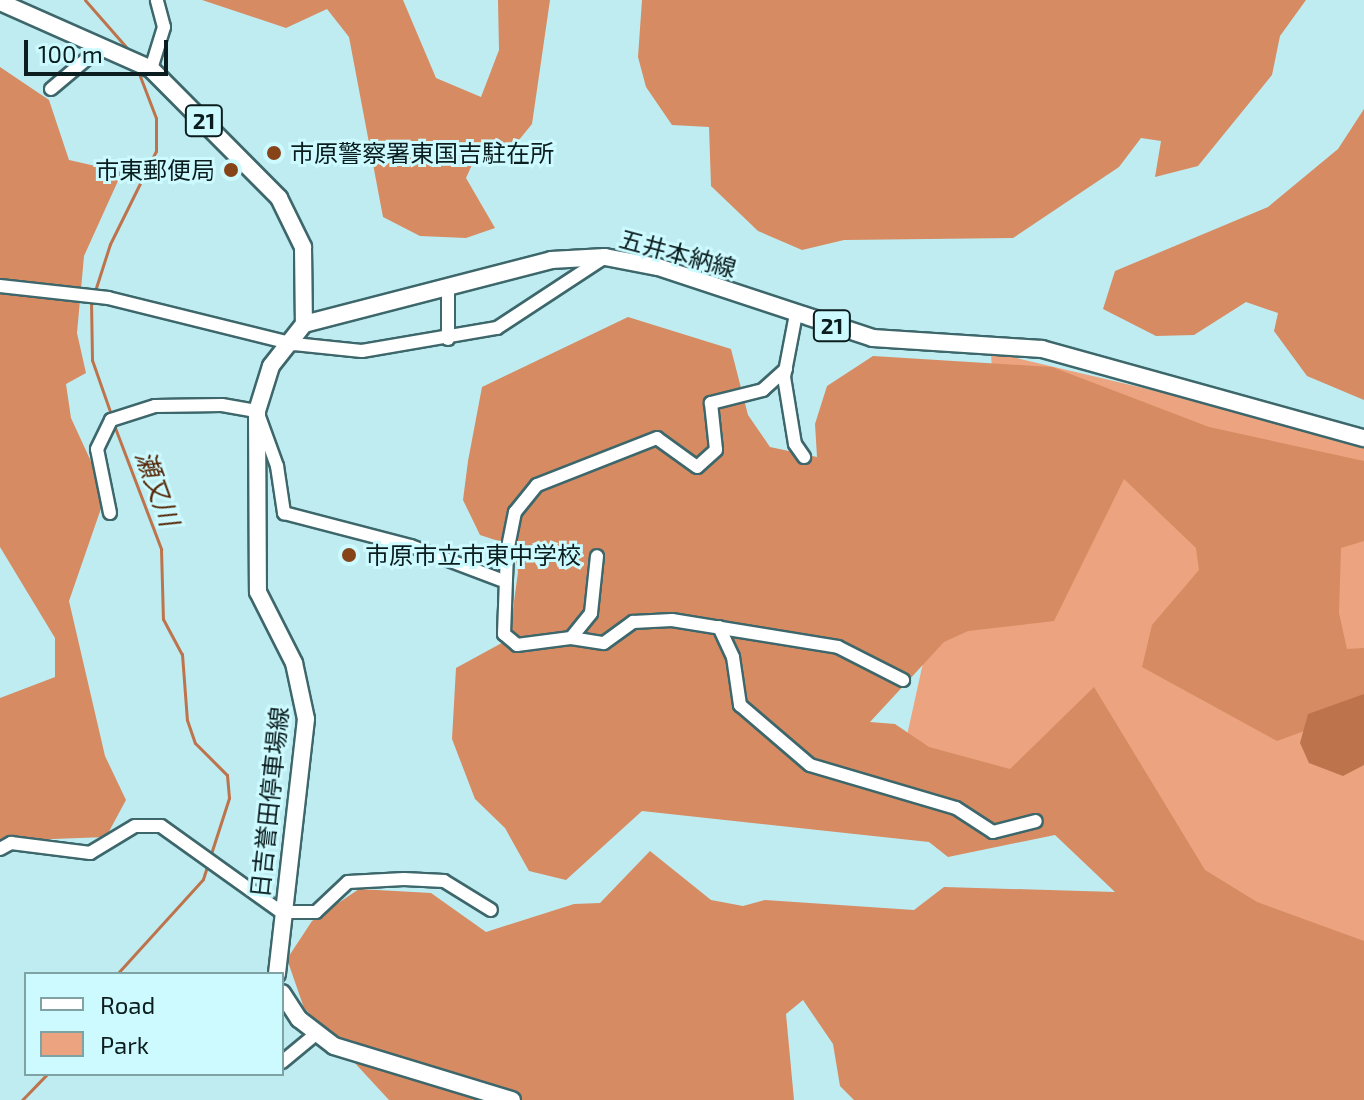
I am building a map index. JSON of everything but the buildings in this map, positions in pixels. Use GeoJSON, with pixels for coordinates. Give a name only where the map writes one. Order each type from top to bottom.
{"type":"FeatureCollection","features":[{"type":"Feature","properties":{"kind":"main road","name":"21"},"geometry":{"type":"LineString","coordinates":[[0,2],[151,69],[290,215],[307,264],[304,324]]}},
{"type":"Feature","properties":{"kind":"main road","name":"五井本納線"},"geometry":{"type":"LineString","coordinates":[[304,324],[448,290],[551,260],[605,257],[658,267],[873,338],[1053,351],[1364,438]]}},
{"type":"Feature","properties":{"kind":"main road","name":"日吉誉田停車場線"},"geometry":{"type":"LineString","coordinates":[[277,972],[281,912],[306,719],[300,680],[258,592],[257,411],[277,355],[294,344],[304,324]]}},
{"type":"Feature","properties":{"kind":"main road"},"geometry":{"type":"LineString","coordinates":[[284,995],[316,1034],[348,1052],[512,1100]]}},
{"type":"Feature","properties":{"kind":"street"},"geometry":{"type":"LineString","coordinates":[[151,69],[164,27],[157,0]]}},
{"type":"Feature","properties":{"kind":"street"},"geometry":{"type":"LineString","coordinates":[[51,89],[102,46]]}},
{"type":"Feature","properties":{"kind":"street"},"geometry":{"type":"LineString","coordinates":[[0,286],[108,298],[294,344],[362,351],[448,339],[522,316],[605,257]]}},
{"type":"Feature","properties":{"kind":"street"},"geometry":{"type":"LineString","coordinates":[[448,290],[448,339]]}},
{"type":"Feature","properties":{"kind":"street"},"geometry":{"type":"LineString","coordinates":[[796,314],[786,369],[795,444],[804,457]]}},
{"type":"Feature","properties":{"kind":"street"},"geometry":{"type":"LineString","coordinates":[[786,369],[763,390],[711,403],[716,450],[697,467],[657,438],[537,485],[515,512],[501,580],[507,642],[571,638],[612,641],[633,622],[648,619],[719,627],[838,647],[903,680]]}},
{"type":"Feature","properties":{"kind":"street"},"geometry":{"type":"LineString","coordinates":[[110,513],[97,449],[111,420],[130,411],[193,403],[257,411],[277,466],[284,513],[411,546],[501,580]]}},
{"type":"Feature","properties":{"kind":"street"},"geometry":{"type":"LineString","coordinates":[[571,638],[591,613],[597,556]]}},
{"type":"Feature","properties":{"kind":"street"},"geometry":{"type":"LineString","coordinates":[[719,627],[733,657],[740,705],[810,765],[956,808],[993,832],[1036,821]]}},
{"type":"Feature","properties":{"kind":"street"},"geometry":{"type":"LineString","coordinates":[[0,849],[11,843],[90,853],[135,826],[161,826],[281,912],[316,912],[348,882],[404,879],[444,881],[491,910]]}},
{"type":"Feature","properties":{"kind":"street"},"geometry":{"type":"LineString","coordinates":[[284,1060],[316,1034]]}},
{"type":"Feature","properties":{"kind":"green space"},"geometry":{"type":"Polygon","coordinates":[[[991,352],[1364,440],[1364,1014],[1145,869],[900,767],[942,577],[995,434],[991,352]]]}},
{"type":"Feature","properties":{"kind":"shaded area"},"geometry":{"type":"Polygon","coordinates":[[[202,0],[403,0],[436,78],[481,97],[499,50],[498,0],[550,0],[532,124],[510,151],[476,156],[466,178],[495,228],[466,238],[420,236],[383,217],[349,37],[327,9],[286,28],[202,0]]]}},
{"type":"Feature","properties":{"kind":"shaded area"},"geometry":{"type":"Polygon","coordinates":[[[642,0],[1306,0],[1280,36],[1272,75],[1198,166],[1155,177],[1161,141],[1141,138],[1119,167],[1013,238],[844,240],[802,250],[758,231],[711,186],[709,127],[672,125],[646,87],[638,57],[642,0]]]}},
{"type":"Feature","properties":{"kind":"shaded area"},"geometry":{"type":"Polygon","coordinates":[[[0,67],[49,100],[69,160],[122,172],[84,256],[77,333],[86,373],[66,384],[71,418],[106,494],[69,601],[105,756],[126,800],[106,837],[0,841],[0,698],[55,677],[55,638],[0,547],[0,67]]]}},
{"type":"Feature","properties":{"kind":"shaded area"},"geometry":{"type":"Polygon","coordinates":[[[1364,109],[1364,400],[1307,376],[1274,331],[1278,313],[1246,302],[1194,335],[1156,336],[1103,309],[1115,271],[1268,207],[1338,149],[1364,109]]]}},
{"type":"Feature","properties":{"kind":"shaded area"},"geometry":{"type":"Polygon","coordinates":[[[628,317],[731,349],[748,415],[770,447],[817,457],[815,424],[827,386],[873,356],[1052,367],[1209,427],[1364,461],[1364,541],[1341,548],[1339,613],[1347,649],[1364,648],[1364,709],[1277,741],[1142,667],[1152,625],[1199,570],[1196,548],[1124,479],[1054,621],[968,631],[944,642],[870,722],[895,724],[929,747],[1010,769],[1094,687],[1205,870],[1257,902],[1364,941],[1364,1100],[854,1100],[840,1086],[833,1044],[803,1000],[786,1014],[794,1100],[389,1100],[304,1008],[287,959],[312,921],[359,889],[431,893],[486,932],[574,904],[600,903],[650,851],[711,900],[743,906],[765,900],[914,910],[944,887],[1115,892],[1055,835],[948,857],[929,842],[642,811],[566,880],[529,871],[505,828],[475,799],[452,739],[456,668],[509,639],[518,572],[514,546],[480,535],[463,500],[468,461],[482,387],[628,317]]]}},
{"type":"Feature","properties":{"kind":"shaded area"},"geometry":{"type":"Polygon","coordinates":[[[1364,694],[1364,765],[1343,776],[1309,763],[1300,743],[1308,714],[1364,694]]]}},
{"type":"Feature","properties":{"kind":"waterway","name":"瀬又川"},"geometry":{"type":"LineString","coordinates":[[85,0],[134,56]]}},
{"type":"Feature","properties":{"kind":"waterway","name":"瀬又川"},"geometry":{"type":"LineString","coordinates":[[94,294],[110,244],[156,151],[156,118],[138,71]]}},
{"type":"Feature","properties":{"kind":"waterway","name":"瀬又川"},"geometry":{"type":"LineString","coordinates":[[91,301],[92,360],[112,417]]}},
{"type":"Feature","properties":{"kind":"waterway","name":"瀬又川"},"geometry":{"type":"LineString","coordinates":[[114,425],[161,549],[163,619],[182,654],[187,720],[195,743],[227,775],[229,798],[210,857]]}},
{"type":"Feature","properties":{"kind":"waterway","name":"瀬又川"},"geometry":{"type":"LineString","coordinates":[[119,972],[203,879],[208,864]]}},
{"type":"Feature","properties":{"kind":"waterway","name":"瀬又川"},"geometry":{"type":"LineString","coordinates":[[22,1100],[45,1076]]}},
{"type":"Feature","properties":{"kind":"place","name":"市原警察署東国吉駐在所"},"geometry":{"type":"Point","coordinates":[274,153]}},
{"type":"Feature","properties":{"kind":"place","name":"市東郵便局"},"geometry":{"type":"Point","coordinates":[231,170]}},
{"type":"Feature","properties":{"kind":"place","name":"市原市立市東中学校"},"geometry":{"type":"Point","coordinates":[349,555]}}]}
